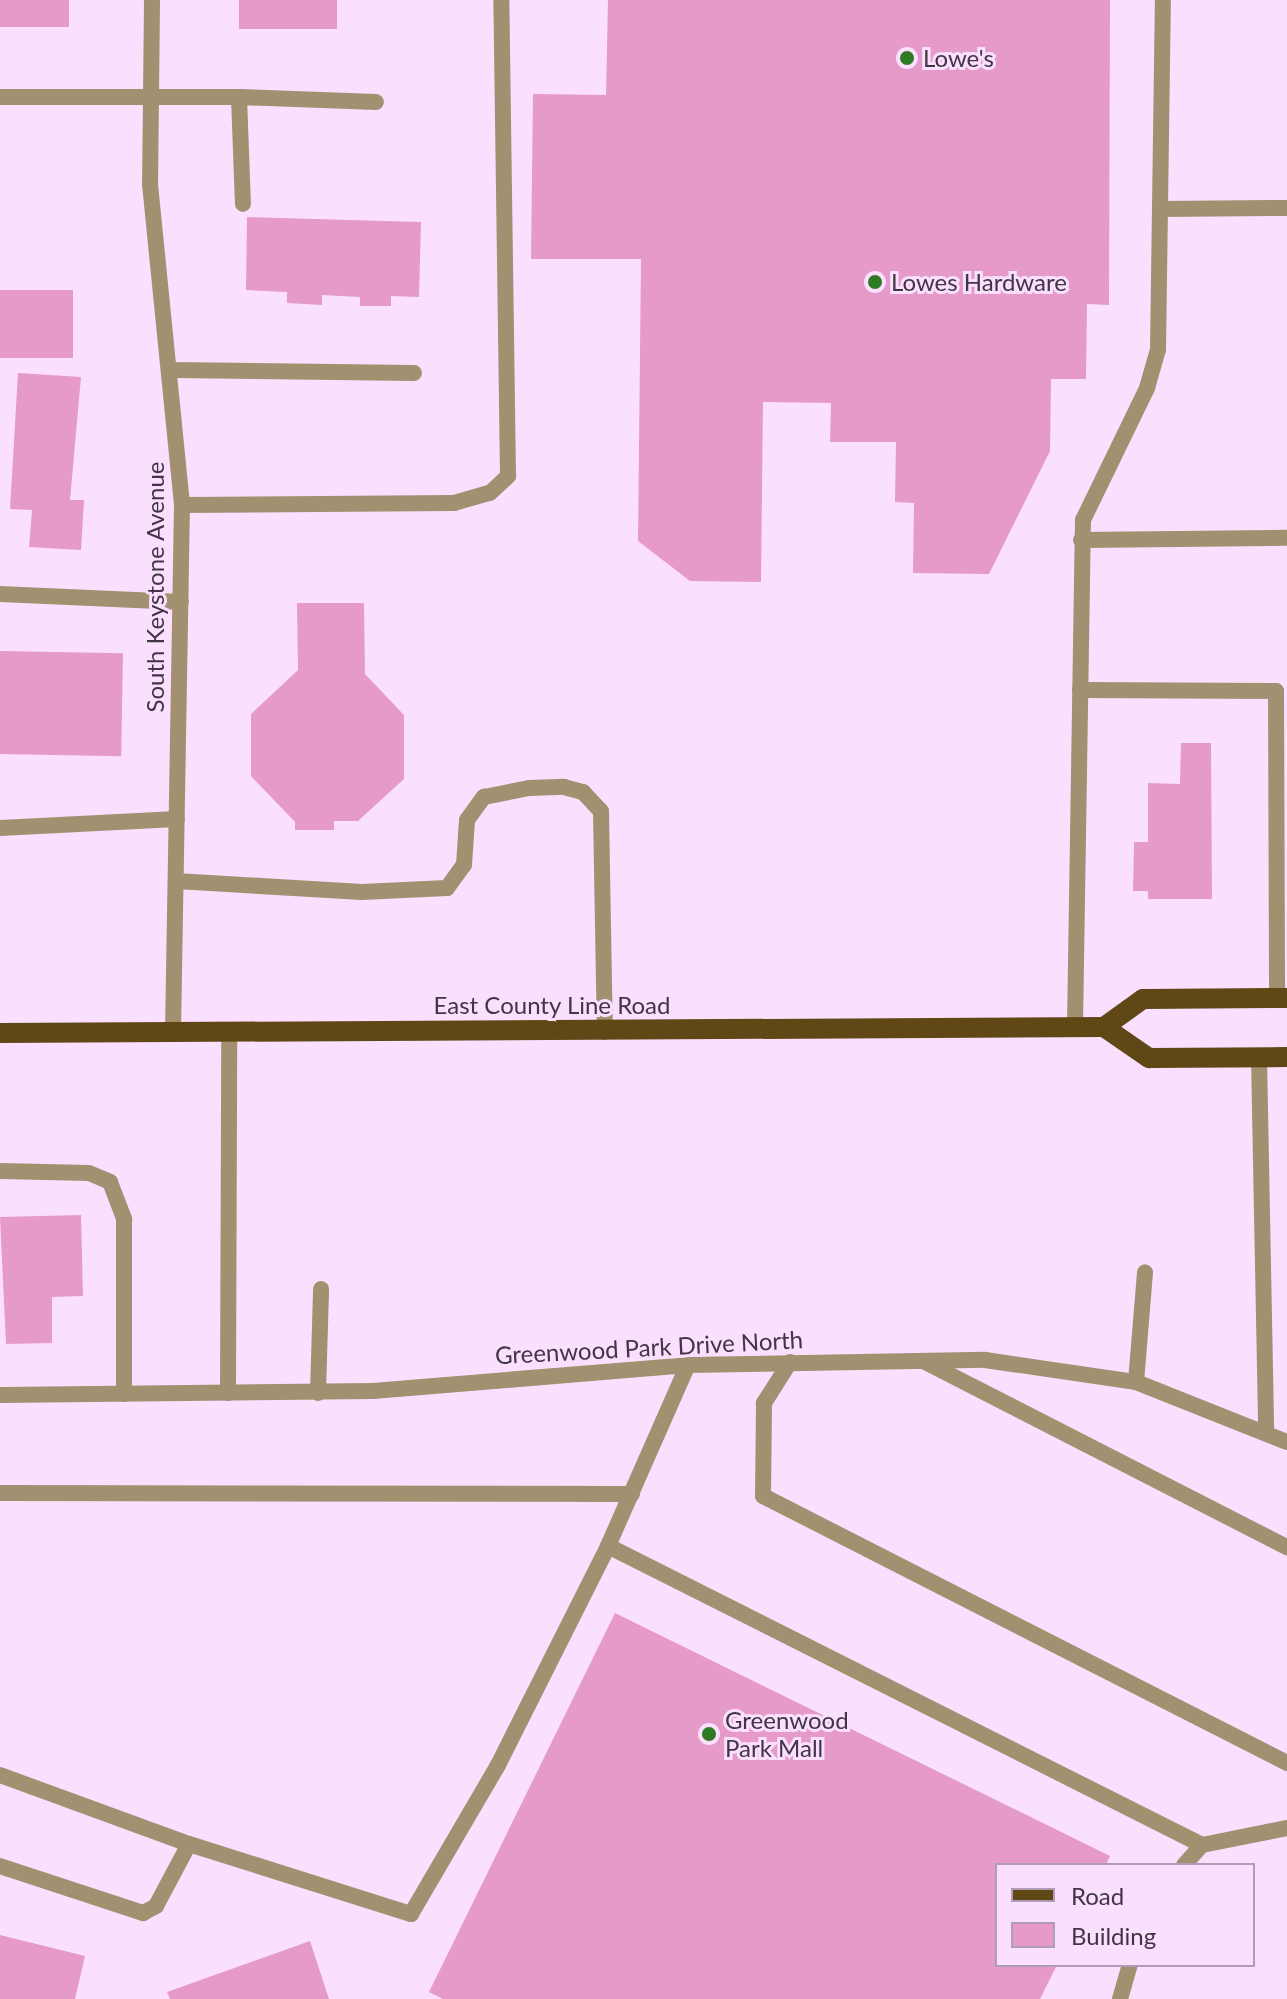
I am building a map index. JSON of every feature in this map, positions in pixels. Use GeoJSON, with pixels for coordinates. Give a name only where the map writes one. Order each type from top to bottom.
{"type":"FeatureCollection","features":[{"type":"Feature","properties":{"kind":"main road"},"geometry":{"type":"LineString","coordinates":[[1282,998],[1143,999],[1104,1027],[1149,1058],[1287,1057]]}},
{"type":"Feature","properties":{"kind":"main road","name":"East County Line Road"},"geometry":{"type":"LineString","coordinates":[[0,1033],[1104,1027]]}},
{"type":"Feature","properties":{"kind":"street","name":"South Keystone Avenue"},"geometry":{"type":"LineString","coordinates":[[152,0],[150,184],[182,505],[173,1031]]}},
{"type":"Feature","properties":{"kind":"street"},"geometry":{"type":"LineString","coordinates":[[182,505],[454,503],[490,493],[508,476],[501,0]]}},
{"type":"Feature","properties":{"kind":"street"},"geometry":{"type":"LineString","coordinates":[[1075,1027],[1081,540],[1089,502],[1147,388],[1158,350],[1163,0]]}},
{"type":"Feature","properties":{"kind":"street"},"geometry":{"type":"LineString","coordinates":[[0,97],[239,97],[376,102]]}},
{"type":"Feature","properties":{"kind":"street"},"geometry":{"type":"LineString","coordinates":[[239,97],[243,204]]}},
{"type":"Feature","properties":{"kind":"street"},"geometry":{"type":"LineString","coordinates":[[1160,209],[1287,208]]}},
{"type":"Feature","properties":{"kind":"street"},"geometry":{"type":"LineString","coordinates":[[170,370],[414,373]]}},
{"type":"Feature","properties":{"kind":"street"},"geometry":{"type":"LineString","coordinates":[[1081,540],[1287,538]]}},
{"type":"Feature","properties":{"kind":"street"},"geometry":{"type":"LineString","coordinates":[[0,594],[181,602]]}},
{"type":"Feature","properties":{"kind":"street"},"geometry":{"type":"LineString","coordinates":[[1080,690],[1276,691],[1282,998]]}},
{"type":"Feature","properties":{"kind":"street"},"geometry":{"type":"LineString","coordinates":[[176,881],[362,892],[447,888],[464,865],[467,820],[484,797],[529,788],[564,787],[583,792],[601,811],[603,828],[605,1032]]}},
{"type":"Feature","properties":{"kind":"street"},"geometry":{"type":"LineString","coordinates":[[0,828],[177,819]]}},
{"type":"Feature","properties":{"kind":"street"},"geometry":{"type":"LineString","coordinates":[[228,1393],[229,1031]]}},
{"type":"Feature","properties":{"kind":"street"},"geometry":{"type":"LineString","coordinates":[[1259,1057],[1266,1431]]}},
{"type":"Feature","properties":{"kind":"street"},"geometry":{"type":"LineString","coordinates":[[0,1171],[89,1173],[110,1182],[124,1219],[124,1394]]}},
{"type":"Feature","properties":{"kind":"street"},"geometry":{"type":"LineString","coordinates":[[1136,1382],[1145,1272]]}},
{"type":"Feature","properties":{"kind":"street"},"geometry":{"type":"LineString","coordinates":[[318,1393],[321,1289]]}},
{"type":"Feature","properties":{"kind":"street"},"geometry":{"type":"LineString","coordinates":[[920,1360],[1287,1547]]}},
{"type":"Feature","properties":{"kind":"street","name":"Greenwood Park Drive North"},"geometry":{"type":"LineString","coordinates":[[0,1395],[318,1393],[688,1365],[920,1360],[1042,1365],[1136,1382],[1266,1431],[1287,1442]]}},
{"type":"Feature","properties":{"kind":"street"},"geometry":{"type":"LineString","coordinates":[[790,1362],[764,1403],[763,1496],[1287,1763]]}},
{"type":"Feature","properties":{"kind":"street"},"geometry":{"type":"LineString","coordinates":[[0,1775],[189,1844],[411,1914],[498,1765],[608,1546],[688,1365]]}},
{"type":"Feature","properties":{"kind":"street"},"geometry":{"type":"LineString","coordinates":[[0,1493],[632,1494]]}},
{"type":"Feature","properties":{"kind":"street"},"geometry":{"type":"LineString","coordinates":[[608,1546],[1202,1845]]}},
{"type":"Feature","properties":{"kind":"street"},"geometry":{"type":"LineString","coordinates":[[1186,1863],[1202,1845],[1287,1828]]}},
{"type":"Feature","properties":{"kind":"street"},"geometry":{"type":"LineString","coordinates":[[0,1866],[143,1913],[156,1906],[189,1844]]}},
{"type":"Feature","properties":{"kind":"street"},"geometry":{"type":"LineString","coordinates":[[1120,1999],[1129,1967]]}},
{"type":"Feature","properties":{"kind":"building"},"geometry":{"type":"Polygon","coordinates":[[[0,0],[69,0],[69,27],[0,27],[0,0]]]}},
{"type":"Feature","properties":{"kind":"building"},"geometry":{"type":"Polygon","coordinates":[[[239,0],[337,0],[337,29],[239,29],[239,0]]]}},
{"type":"Feature","properties":{"kind":"building","name":"Lowes Hardware"},"geometry":{"type":"Polygon","coordinates":[[[608,0],[1110,0],[1109,305],[1087,304],[1086,379],[1051,379],[1050,451],[989,574],[913,573],[914,503],[895,502],[896,442],[830,442],[831,403],[763,402],[761,582],[690,581],[638,541],[641,259],[531,259],[533,94],[606,95],[608,0]]]}},
{"type":"Feature","properties":{"kind":"building"},"geometry":{"type":"Polygon","coordinates":[[[247,217],[421,222],[419,297],[391,296],[391,306],[360,306],[360,297],[322,295],[322,305],[287,303],[287,292],[246,290],[247,217]]]}},
{"type":"Feature","properties":{"kind":"building"},"geometry":{"type":"Polygon","coordinates":[[[0,290],[73,290],[73,358],[0,358],[0,290]]]}},
{"type":"Feature","properties":{"kind":"building"},"geometry":{"type":"Polygon","coordinates":[[[18,373],[81,377],[70,500],[84,500],[81,550],[29,547],[32,510],[10,509],[18,373]]]}},
{"type":"Feature","properties":{"kind":"building"},"geometry":{"type":"Polygon","coordinates":[[[297,603],[364,603],[365,674],[404,715],[404,779],[358,821],[334,821],[334,830],[295,830],[295,822],[251,776],[251,714],[298,670],[297,603]]]}},
{"type":"Feature","properties":{"kind":"building"},"geometry":{"type":"Polygon","coordinates":[[[0,651],[123,653],[121,756],[0,754],[0,651]]]}},
{"type":"Feature","properties":{"kind":"building"},"geometry":{"type":"Polygon","coordinates":[[[1181,743],[1211,743],[1212,899],[1148,899],[1148,891],[1133,891],[1134,842],[1148,842],[1148,783],[1180,784],[1181,743]]]}},
{"type":"Feature","properties":{"kind":"building"},"geometry":{"type":"Polygon","coordinates":[[[81,1215],[83,1296],[52,1297],[52,1343],[6,1344],[0,1217],[81,1215]]]}},
{"type":"Feature","properties":{"kind":"building","name":"Greenwood Park Mall"},"geometry":{"type":"Polygon","coordinates":[[[615,1613],[1110,1856],[1107,1863],[995,1863],[995,1967],[1056,1967],[1040,1999],[443,1999],[429,1992],[615,1613]]]}},
{"type":"Feature","properties":{"kind":"building"},"geometry":{"type":"Polygon","coordinates":[[[0,1935],[85,1956],[75,1999],[0,1999],[0,1935]]]}},
{"type":"Feature","properties":{"kind":"building"},"geometry":{"type":"Polygon","coordinates":[[[310,1941],[329,1999],[170,1999],[167,1992],[310,1941]]]}},
{"type":"Feature","properties":{"kind":"place","name":"Lowe's"},"geometry":{"type":"Point","coordinates":[907,58]}},
{"type":"Feature","properties":{"kind":"place","name":"Lowes Hardware"},"geometry":{"type":"Point","coordinates":[875,282]}},
{"type":"Feature","properties":{"kind":"place","name":"Greenwood Park Mall"},"geometry":{"type":"Point","coordinates":[709,1734]}}]}
